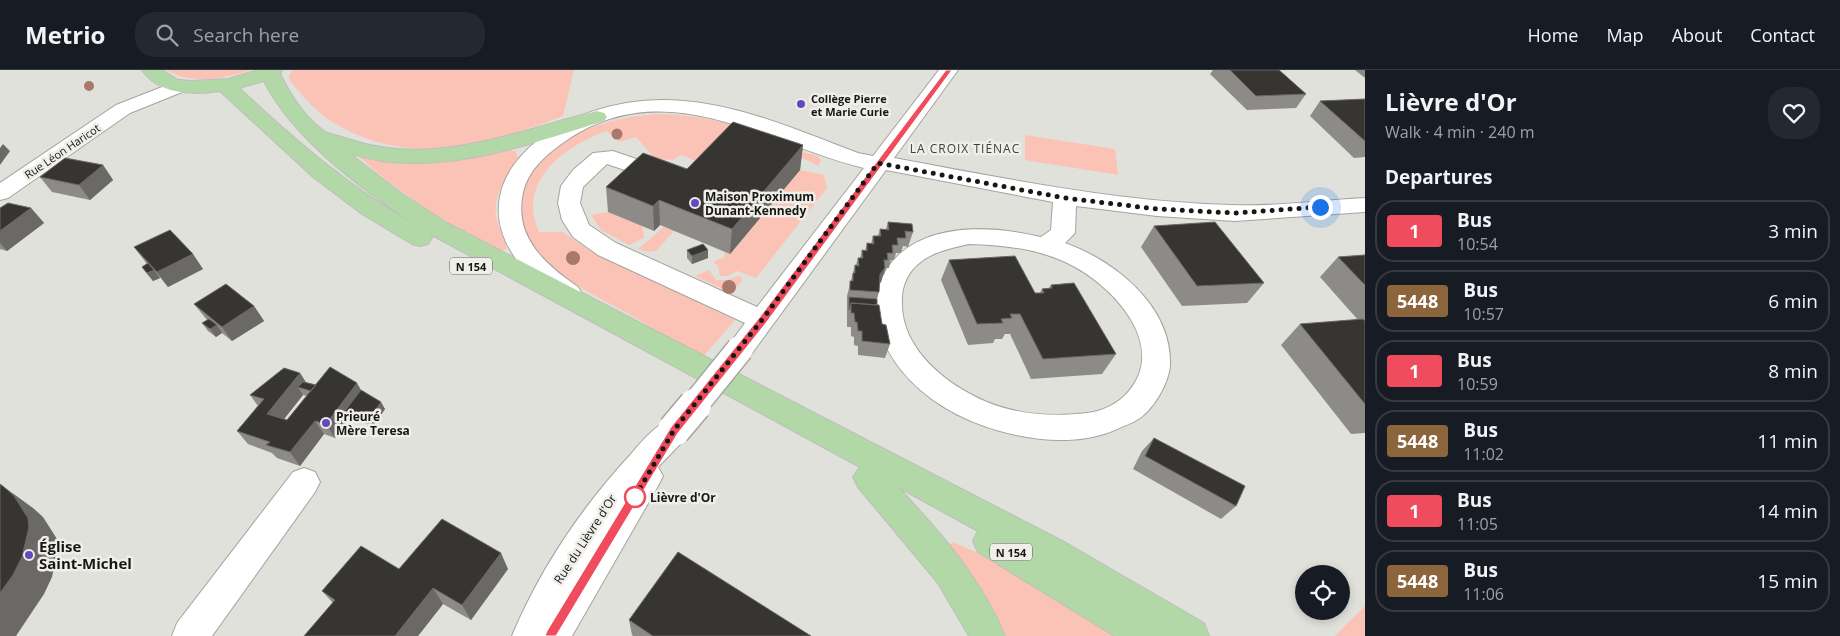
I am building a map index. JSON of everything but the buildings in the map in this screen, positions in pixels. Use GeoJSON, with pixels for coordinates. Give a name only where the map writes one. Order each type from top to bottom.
{"type":"FeatureCollection","features":[{"type":"Feature","properties":{"kind":"main road"},"geometry":{"type":"LineString","coordinates":[[153,73],[180,86],[225,85],[272,71]]}},
{"type":"Feature","properties":{"kind":"main road","name":"N 154"},"geometry":{"type":"LineString","coordinates":[[272,71],[275,88],[313,131],[363,175],[411,212],[493,259],[594,312]]}},
{"type":"Feature","properties":{"kind":"main road","name":"N 154"},"geometry":{"type":"LineString","coordinates":[[225,85],[284,141],[324,175],[355,199],[428,243],[1013,553],[1148,636]]}},
{"type":"Feature","properties":{"kind":"main road"},"geometry":{"type":"LineString","coordinates":[[313,131],[344,145],[380,152],[409,156],[442,155],[492,147],[597,117]]}},
{"type":"Feature","properties":{"kind":"main road"},"geometry":{"type":"LineString","coordinates":[[594,312],[1054,554],[1191,636]]}},
{"type":"Feature","properties":{"kind":"main road"},"geometry":{"type":"LineString","coordinates":[[869,477],[940,558],[971,604],[987,636]]}},
{"type":"Feature","properties":{"kind":"street","name":"Rue du Lièvre d'Or"},"geometry":{"type":"LineString","coordinates":[[530,636],[560,575],[593,524],[629,476],[674,430],[740,349],[949,70]]}},
{"type":"Feature","properties":{"kind":"street","name":"Rue Léon Haricot"},"geometry":{"type":"LineString","coordinates":[[123,109],[153,73]]}},
{"type":"Feature","properties":{"kind":"street","name":"Rue Léon Haricot"},"geometry":{"type":"LineString","coordinates":[[0,193],[123,109],[180,86]]}},
{"type":"Feature","properties":{"kind":"street"},"geometry":{"type":"LineString","coordinates":[[594,312],[548,279],[531,260],[514,236],[508,208],[514,183],[532,158],[558,136],[597,117],[654,106],[709,110],[730,115],[865,162],[1065,198],[1157,209],[1235,213],[1365,206]]}},
{"type":"Feature","properties":{"kind":"street"},"geometry":{"type":"LineString","coordinates":[[677,181],[613,157],[601,158],[581,175],[570,190],[569,203],[574,220],[581,231],[607,249],[762,320]]}},
{"type":"Feature","properties":{"kind":"street"},"geometry":{"type":"LineString","coordinates":[[1046,245],[1086,262],[1120,287],[1145,317],[1157,349],[1154,381],[1132,408],[1096,425],[1049,429],[998,419],[951,398],[917,370],[895,339],[886,308],[892,280],[909,259],[936,243],[969,236],[1007,237],[1046,245],[1063,233],[1065,198]]}},
{"type":"Feature","properties":{"kind":"street","name":"Rue du Lièvre d'Or"},"geometry":{"type":"LineString","coordinates":[[552,636],[674,430]]}},
{"type":"Feature","properties":{"kind":"street"},"geometry":{"type":"LineString","coordinates":[[190,636],[304,482]]}},
{"type":"Feature","properties":{"kind":"shaded area"},"geometry":{"type":"Polygon","coordinates":[[[167,70],[251,70],[220,78],[198,79],[176,75],[167,70]]]}},
{"type":"Feature","properties":{"kind":"shaded area"},"geometry":{"type":"Polygon","coordinates":[[[292,70],[574,70],[563,116],[477,144],[420,149],[391,146],[363,137],[334,123],[316,109],[290,81],[289,76],[292,70]]]}},
{"type":"Feature","properties":{"kind":"shaded area"},"geometry":{"type":"Polygon","coordinates":[[[654,114],[693,116],[730,124],[803,148],[803,152],[818,156],[821,160],[818,166],[797,155],[712,167],[681,155],[673,160],[646,158],[652,155],[636,137],[619,142],[607,131],[575,146],[561,156],[548,168],[539,182],[534,197],[534,214],[539,232],[563,232],[589,250],[735,320],[703,357],[565,278],[534,249],[523,229],[520,207],[524,185],[536,166],[549,154],[562,143],[590,128],[620,119],[654,114]]]}},
{"type":"Feature","properties":{"kind":"shaded area"},"geometry":{"type":"Polygon","coordinates":[[[1025,135],[1115,149],[1118,175],[1025,160],[1025,135]]]}},
{"type":"Feature","properties":{"kind":"shaded area"},"geometry":{"type":"Polygon","coordinates":[[[508,150],[515,151],[518,157],[497,198],[496,215],[506,245],[506,249],[501,251],[435,215],[390,183],[359,157],[442,161],[470,158],[508,150]]]}},
{"type":"Feature","properties":{"kind":"shaded area"},"geometry":{"type":"Polygon","coordinates":[[[800,170],[824,175],[827,188],[756,278],[737,271],[728,276],[720,276],[718,266],[713,262],[724,257],[725,252],[800,170]]]}},
{"type":"Feature","properties":{"kind":"shaded area"},"geometry":{"type":"Polygon","coordinates":[[[608,212],[642,226],[644,238],[629,245],[601,230],[591,215],[608,212]]]}},
{"type":"Feature","properties":{"kind":"shaded area"},"geometry":{"type":"Polygon","coordinates":[[[664,227],[674,231],[656,251],[648,252],[638,249],[664,227]]]}},
{"type":"Feature","properties":{"kind":"shaded area"},"geometry":{"type":"Polygon","coordinates":[[[709,270],[716,280],[728,280],[738,276],[742,277],[741,282],[731,293],[695,276],[709,270]]]}},
{"type":"Feature","properties":{"kind":"shaded area"},"geometry":{"type":"Polygon","coordinates":[[[955,543],[978,553],[1117,636],[1000,636],[948,544],[955,543]]]}},
{"type":"Feature","properties":{"kind":"shaded area"},"geometry":{"type":"Polygon","coordinates":[[[1365,606],[1365,636],[1335,636],[1365,606]]]}},
{"type":"Feature","properties":{"kind":"bus line","name":"1"},"geometry":{"type":"LineString","coordinates":[[552,636],[674,430],[740,349],[949,70]]}},
{"type":"Feature","properties":{"kind":"place","name":"Collège Pierre et Marie Curie"},"geometry":{"type":"Point","coordinates":[801,104]}},
{"type":"Feature","properties":{"kind":"place","name":"Maison Proximum Dunant-Kennedy"},"geometry":{"type":"Point","coordinates":[695,203]}},
{"type":"Feature","properties":{"kind":"place","name":"Prieuré Mère Teresa"},"geometry":{"type":"Point","coordinates":[326,423]}},
{"type":"Feature","properties":{"kind":"place","name":"Lièvre d'Or"},"geometry":{"type":"Point","coordinates":[635,497]}},
{"type":"Feature","properties":{"kind":"place","name":"Église Saint-Michel"},"geometry":{"type":"Point","coordinates":[29,555]}},
{"type":"Feature","properties":{"kind":"district","name":"LA CROIX TIÉNAC"},"geometry":{"type":"Point","coordinates":[965,148]}},
{"type":"Feature","properties":{"kind":"route"},"geometry":{"type":"LineString","coordinates":[[635,497],[633,500],[674,430],[740,349],[878,163],[892,164],[1065,198],[1157,209],[1235,213],[1320,207]]}}]}
